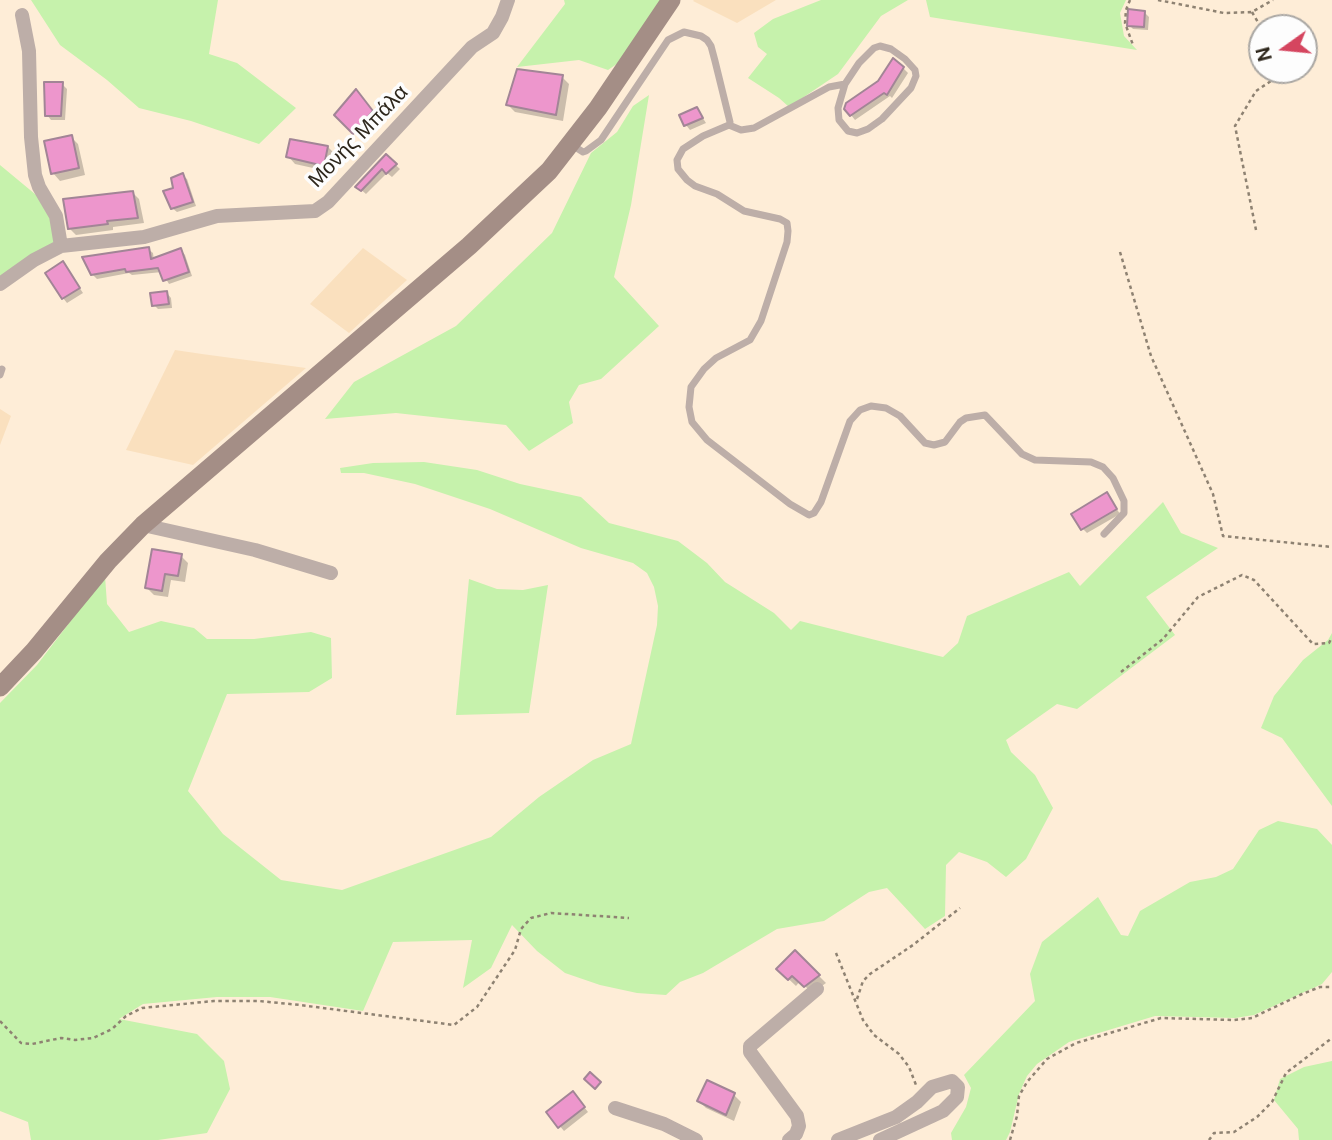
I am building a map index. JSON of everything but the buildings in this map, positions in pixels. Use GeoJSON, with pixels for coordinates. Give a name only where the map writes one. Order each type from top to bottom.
{"type":"FeatureCollection","features":[{"type":"Feature","properties":{"kind":"street","name":"Μονής Μπάλα"},"geometry":{"type":"LineString","coordinates":[[0,284],[34,260],[61,246],[144,237],[218,216],[315,211],[328,202],[472,47],[493,33],[508,0]]}},
{"type":"Feature","properties":{"kind":"street"},"geometry":{"type":"LineString","coordinates":[[0,687],[108,561],[143,525],[486,231],[542,178],[571,145],[671,0]]}},
{"type":"Feature","properties":{"kind":"street"},"geometry":{"type":"LineString","coordinates":[[22,15],[29,51],[30,138],[35,175],[56,216],[61,246]]}},
{"type":"Feature","properties":{"kind":"street"},"geometry":{"type":"LineString","coordinates":[[143,525],[255,551],[331,573]]}},
{"type":"Feature","properties":{"kind":"street"},"geometry":{"type":"LineString","coordinates":[[789,1140],[799,1126],[797,1116],[750,1052],[751,1046],[817,989]]}},
{"type":"Feature","properties":{"kind":"street"},"geometry":{"type":"LineString","coordinates":[[838,1140],[896,1118],[932,1087],[943,1082],[952,1081],[958,1087],[957,1097],[943,1111],[880,1140]]}},
{"type":"Feature","properties":{"kind":"street"},"geometry":{"type":"LineString","coordinates":[[615,1108],[664,1124],[696,1140]]}},
{"type":"Feature","properties":{"kind":"lane"},"geometry":{"type":"LineString","coordinates":[[571,145],[583,152],[601,140],[663,45],[679,33],[701,36],[711,46],[730,115],[729,125]]}},
{"type":"Feature","properties":{"kind":"lane"},"geometry":{"type":"LineString","coordinates":[[845,84],[838,108],[839,120],[848,131],[857,133],[882,119],[911,88],[916,76],[905,59],[891,49],[880,46],[874,48],[859,63],[845,84],[829,87],[754,128],[741,130],[729,125],[704,136],[683,149],[678,156],[678,169],[695,186],[717,194],[744,211],[780,219],[787,223],[788,231],[787,242],[761,321],[750,340],[716,358],[691,387],[689,407],[692,422],[707,440],[790,504],[809,515],[814,513],[821,502],[850,421],[860,410],[871,407],[886,408],[900,416],[926,443],[934,445],[944,442],[966,418],[985,415],[1022,454],[1035,460],[1091,462],[1103,467],[1113,478],[1124,501],[1124,513],[1104,534]]}},
{"type":"Feature","properties":{"kind":"path"},"geometry":{"type":"LineString","coordinates":[[1130,0],[1125,23],[1133,45]]}},
{"type":"Feature","properties":{"kind":"path"},"geometry":{"type":"LineString","coordinates":[[1157,0],[1224,13],[1252,12],[1273,0]]}},
{"type":"Feature","properties":{"kind":"path"},"geometry":{"type":"LineString","coordinates":[[1256,230],[1236,125],[1256,91],[1266,84]]}},
{"type":"Feature","properties":{"kind":"path"},"geometry":{"type":"LineString","coordinates":[[1120,252],[1151,356],[1213,494],[1223,536],[1332,547]]}},
{"type":"Feature","properties":{"kind":"path"},"geometry":{"type":"LineString","coordinates":[[1121,672],[1163,639],[1198,597],[1242,575],[1254,580],[1313,644],[1329,643],[1332,637]]}},
{"type":"Feature","properties":{"kind":"path"},"geometry":{"type":"LineString","coordinates":[[857,1003],[863,981],[870,974],[960,908]]}},
{"type":"Feature","properties":{"kind":"path"},"geometry":{"type":"LineString","coordinates":[[0,1021],[21,1043],[32,1044],[61,1038],[75,1041],[93,1038],[112,1029],[126,1016],[142,1008],[214,1001],[259,1001],[454,1026],[477,1007],[515,950],[521,929],[531,918],[551,913],[629,918]]}},
{"type":"Feature","properties":{"kind":"path"},"geometry":{"type":"LineString","coordinates":[[836,953],[863,1020],[874,1035],[899,1054],[909,1067],[916,1084],[917,1102]]}},
{"type":"Feature","properties":{"kind":"path"},"geometry":{"type":"LineString","coordinates":[[1010,1140],[1020,1096],[1027,1082],[1047,1059],[1076,1043],[1161,1018],[1252,1018],[1320,987],[1332,987]]}},
{"type":"Feature","properties":{"kind":"path"},"geometry":{"type":"LineString","coordinates":[[1209,1140],[1214,1133],[1234,1132],[1257,1117],[1272,1102],[1286,1073],[1332,1038]]}},
{"type":"Feature","properties":{"kind":"shaded area"},"geometry":{"type":"Polygon","coordinates":[[[694,0],[776,0],[737,23],[694,0]]]}},
{"type":"Feature","properties":{"kind":"shaded area"},"geometry":{"type":"Polygon","coordinates":[[[363,248],[407,280],[349,333],[310,304],[363,248]]]}},
{"type":"Feature","properties":{"kind":"shaded area"},"geometry":{"type":"Polygon","coordinates":[[[175,350],[306,368],[193,465],[126,450],[175,350]]]}},
{"type":"Feature","properties":{"kind":"shaded area"},"geometry":{"type":"Polygon","coordinates":[[[0,409],[11,416],[0,445],[0,409]]]}},
{"type":"Feature","properties":{"kind":"green space"},"geometry":{"type":"Polygon","coordinates":[[[31,0],[218,0],[209,54],[237,63],[296,108],[259,144],[191,121],[139,108],[60,45],[31,0]]]}},
{"type":"Feature","properties":{"kind":"green space"},"geometry":{"type":"Polygon","coordinates":[[[564,0],[664,0],[624,59],[608,70],[579,60],[517,67],[565,4],[564,0]]]}},
{"type":"Feature","properties":{"kind":"green space"},"geometry":{"type":"Polygon","coordinates":[[[821,0],[908,0],[881,16],[838,74],[789,107],[748,78],[767,54],[758,47],[754,33],[773,19],[821,0]]]}},
{"type":"Feature","properties":{"kind":"green space"},"geometry":{"type":"Polygon","coordinates":[[[926,0],[1126,0],[1120,13],[1124,36],[1137,50],[930,17],[926,0]]]}},
{"type":"Feature","properties":{"kind":"green space"},"geometry":{"type":"Polygon","coordinates":[[[649,95],[631,205],[614,277],[659,326],[601,379],[579,385],[569,402],[573,423],[529,451],[506,425],[396,413],[325,419],[354,382],[456,326],[552,233],[591,153],[617,132],[633,106],[649,95]]]}},
{"type":"Feature","properties":{"kind":"green space"},"geometry":{"type":"Polygon","coordinates":[[[0,165],[41,199],[48,209],[57,243],[0,278],[0,165]]]}},
{"type":"Feature","properties":{"kind":"green space"},"geometry":{"type":"Polygon","coordinates":[[[424,462],[477,470],[520,484],[581,497],[609,523],[678,541],[707,563],[725,582],[774,613],[791,630],[800,621],[943,657],[958,643],[967,616],[1069,572],[1080,586],[1163,502],[1181,533],[1218,548],[1146,597],[1175,635],[1077,709],[1057,704],[1006,740],[1011,752],[1035,775],[1053,808],[1026,859],[1006,877],[987,862],[959,852],[946,865],[945,916],[925,929],[887,888],[869,892],[824,921],[777,929],[703,973],[680,982],[666,995],[637,993],[600,985],[565,973],[537,951],[512,925],[491,968],[463,988],[472,940],[393,942],[363,1011],[270,997],[217,997],[143,1004],[119,1019],[197,1034],[224,1061],[230,1089],[207,1133],[158,1140],[31,1140],[28,1122],[0,1111],[0,703],[37,665],[105,576],[107,604],[129,632],[161,621],[194,628],[207,639],[254,639],[311,632],[331,638],[332,678],[309,692],[227,694],[188,791],[223,834],[281,880],[342,890],[491,837],[539,797],[593,760],[631,744],[657,625],[658,606],[654,587],[647,573],[633,563],[581,548],[490,509],[415,484],[364,473],[341,473],[340,468],[373,463],[424,462]]]}},
{"type":"Feature","properties":{"kind":"green space"},"geometry":{"type":"Polygon","coordinates":[[[469,579],[497,589],[523,590],[548,585],[529,713],[456,715],[469,579]]]}},
{"type":"Feature","properties":{"kind":"green space"},"geometry":{"type":"Polygon","coordinates":[[[1332,633],[1332,806],[1282,738],[1261,728],[1274,696],[1303,660],[1328,640],[1332,633]]]}},
{"type":"Feature","properties":{"kind":"green space"},"geometry":{"type":"Polygon","coordinates":[[[1278,821],[1317,829],[1332,845],[1332,972],[1322,984],[1254,1015],[1235,1018],[1155,1016],[1069,1042],[1037,1064],[1027,1076],[1006,1140],[952,1140],[951,1133],[966,1107],[971,1088],[964,1075],[1035,1001],[1030,974],[1042,942],[1098,897],[1121,935],[1128,936],[1140,911],[1190,882],[1216,877],[1233,869],[1259,830],[1278,821]]]}},
{"type":"Feature","properties":{"kind":"green space"},"geometry":{"type":"Polygon","coordinates":[[[1332,1061],[1332,1140],[1299,1140],[1298,1129],[1274,1100],[1280,1079],[1304,1067],[1332,1061]]]}}]}
